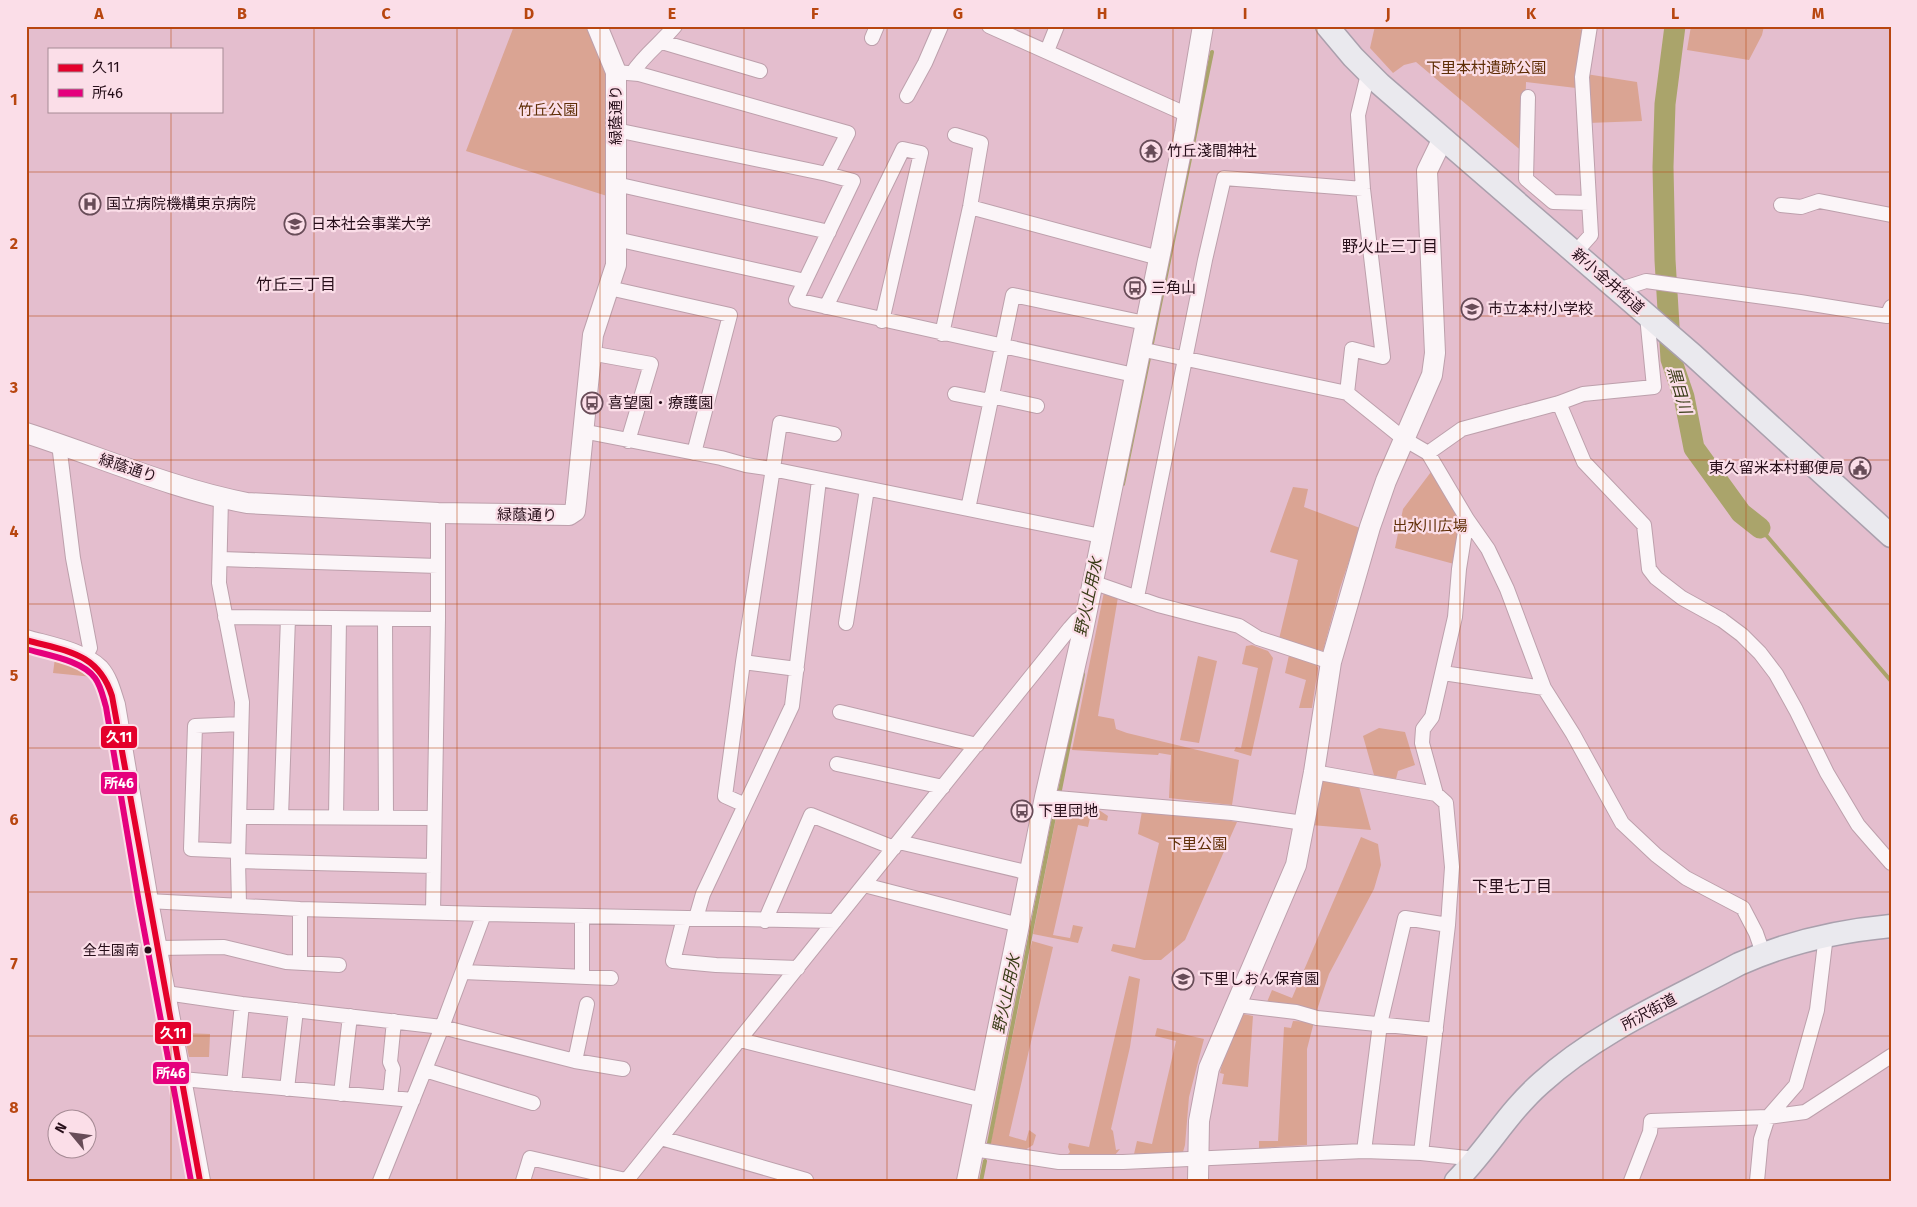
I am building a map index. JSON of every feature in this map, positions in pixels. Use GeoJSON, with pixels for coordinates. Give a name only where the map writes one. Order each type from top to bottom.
{"type":"FeatureCollection","features":[{"type":"Feature","properties":{"kind":"main road","name":"新小金井街道"},"geometry":{"type":"LineString","coordinates":[[1327,26],[1368,74],[1692,355],[1891,536]]}},
{"type":"Feature","properties":{"kind":"main road","name":"所沢街道"},"geometry":{"type":"LineString","coordinates":[[1456,1181],[1512,1113],[1539,1084],[1593,1043],[1667,1002],[1763,953],[1826,935],[1891,926]]}},
{"type":"Feature","properties":{"kind":"street","name":"緑蔭通り"},"geometry":{"type":"LineString","coordinates":[[26,432],[222,498],[247,503],[438,513],[569,516],[575,511],[593,335],[616,265],[616,130],[625,72],[597,26]]}},
{"type":"Feature","properties":{"kind":"street"},"geometry":{"type":"LineString","coordinates":[[625,72],[662,42],[675,26]]}},
{"type":"Feature","properties":{"kind":"street"},"geometry":{"type":"LineString","coordinates":[[907,96],[925,63],[941,26]]}},
{"type":"Feature","properties":{"kind":"street"},"geometry":{"type":"LineString","coordinates":[[989,26],[1188,115]]}},
{"type":"Feature","properties":{"kind":"street"},"geometry":{"type":"LineString","coordinates":[[1047,51],[1056,26]]}},
{"type":"Feature","properties":{"kind":"street"},"geometry":{"type":"LineString","coordinates":[[967,1181],[1030,873],[1054,798],[1086,615],[1098,584],[1102,536],[1134,375],[1147,350],[1145,323],[1188,115],[1203,26]]}},
{"type":"Feature","properties":{"kind":"street"},"geometry":{"type":"LineString","coordinates":[[1575,253],[1591,235],[1582,77],[1590,26]]}},
{"type":"Feature","properties":{"kind":"street"},"geometry":{"type":"LineString","coordinates":[[662,42],[760,71]]}},
{"type":"Feature","properties":{"kind":"street"},"geometry":{"type":"LineString","coordinates":[[625,72],[848,133],[827,174]]}},
{"type":"Feature","properties":{"kind":"street"},"geometry":{"type":"LineString","coordinates":[[1347,393],[1352,349],[1383,356],[1363,189],[1358,115],[1368,74]]}},
{"type":"Feature","properties":{"kind":"street"},"geometry":{"type":"LineString","coordinates":[[1528,97],[1526,179],[1553,202],[1589,203]]}},
{"type":"Feature","properties":{"kind":"street"},"geometry":{"type":"LineString","coordinates":[[616,130],[853,181],[796,300],[942,334],[1134,375]]}},
{"type":"Feature","properties":{"kind":"street"},"geometry":{"type":"LineString","coordinates":[[942,334],[970,207],[981,143],[955,135]]}},
{"type":"Feature","properties":{"kind":"street"},"geometry":{"type":"LineString","coordinates":[[1198,1181],[1199,1121],[1209,1068],[1296,865],[1314,772],[1331,662],[1370,527],[1386,481],[1432,375],[1436,354],[1427,172],[1443,138]]}},
{"type":"Feature","properties":{"kind":"street"},"geometry":{"type":"LineString","coordinates":[[826,307],[904,149],[921,153],[882,320]]}},
{"type":"Feature","properties":{"kind":"street"},"geometry":{"type":"LineString","coordinates":[[1137,596],[1205,260],[1224,178],[1363,189]]}},
{"type":"Feature","properties":{"kind":"street"},"geometry":{"type":"LineString","coordinates":[[616,184],[829,232]]}},
{"type":"Feature","properties":{"kind":"street"},"geometry":{"type":"LineString","coordinates":[[1781,205],[1801,207],[1819,201],[1891,215]]}},
{"type":"Feature","properties":{"kind":"street"},"geometry":{"type":"LineString","coordinates":[[970,207],[1159,258]]}},
{"type":"Feature","properties":{"kind":"street"},"geometry":{"type":"LineString","coordinates":[[616,239],[805,281]]}},
{"type":"Feature","properties":{"kind":"street"},"geometry":{"type":"LineString","coordinates":[[1618,290],[1646,281],[1887,316],[1891,307]]}},
{"type":"Feature","properties":{"kind":"street"},"geometry":{"type":"LineString","coordinates":[[609,288],[730,315],[694,453]]}},
{"type":"Feature","properties":{"kind":"street"},"geometry":{"type":"LineString","coordinates":[[968,509],[1013,295],[1145,323]]}},
{"type":"Feature","properties":{"kind":"street"},"geometry":{"type":"LineString","coordinates":[[1428,453],[1462,429],[1559,403],[1583,394],[1654,387],[1651,319]]}},
{"type":"Feature","properties":{"kind":"street"},"geometry":{"type":"LineString","coordinates":[[1147,350],[1347,393],[1404,439],[1428,453],[1467,519],[1488,549],[1507,589],[1544,688],[1622,823],[1686,878],[1743,908],[1756,933],[1763,953]]}},
{"type":"Feature","properties":{"kind":"street"},"geometry":{"type":"LineString","coordinates":[[590,353],[651,364],[628,441]]}},
{"type":"Feature","properties":{"kind":"street"},"geometry":{"type":"LineString","coordinates":[[955,394],[1037,406]]}},
{"type":"Feature","properties":{"kind":"street"},"geometry":{"type":"LineString","coordinates":[[1559,403],[1584,462],[1644,525],[1649,569],[1656,578],[1682,598],[1722,620],[1742,635],[1760,653],[1776,674],[1827,773],[1858,825],[1891,863]]}},
{"type":"Feature","properties":{"kind":"street"},"geometry":{"type":"LineString","coordinates":[[745,805],[725,796],[743,662],[780,423],[834,434]]}},
{"type":"Feature","properties":{"kind":"street"},"geometry":{"type":"LineString","coordinates":[[582,432],[1102,536]]}},
{"type":"Feature","properties":{"kind":"street"},"geometry":{"type":"LineString","coordinates":[[59,444],[74,558],[90,648],[84,659]]}},
{"type":"Feature","properties":{"kind":"street"},"geometry":{"type":"LineString","coordinates":[[798,968],[716,965],[673,961],[690,918],[792,706],[819,480]]}},
{"type":"Feature","properties":{"kind":"street"},"geometry":{"type":"LineString","coordinates":[[846,623],[867,489]]}},
{"type":"Feature","properties":{"kind":"street"},"geometry":{"type":"LineString","coordinates":[[222,498],[219,583],[242,702],[238,856],[239,904]]}},
{"type":"Feature","properties":{"kind":"street"},"geometry":{"type":"LineString","coordinates":[[433,912],[438,513]]}},
{"type":"Feature","properties":{"kind":"street"},"geometry":{"type":"LineString","coordinates":[[1436,794],[1422,743],[1423,729],[1432,717],[1455,617],[1459,569],[1467,519]]}},
{"type":"Feature","properties":{"kind":"street"},"geometry":{"type":"LineString","coordinates":[[221,559],[438,566]]}},
{"type":"Feature","properties":{"kind":"street"},"geometry":{"type":"LineString","coordinates":[[1098,584],[1137,596],[1158,605],[1239,626],[1258,638],[1331,662]]}},
{"type":"Feature","properties":{"kind":"street"},"geometry":{"type":"LineString","coordinates":[[523,1181],[530,1158],[628,1180],[1070,628],[1077,620],[1086,615]]}},
{"type":"Feature","properties":{"kind":"street"},"geometry":{"type":"LineString","coordinates":[[225,618],[438,619]]}},
{"type":"Feature","properties":{"kind":"street"},"geometry":{"type":"LineString","coordinates":[[281,817],[288,618]]}},
{"type":"Feature","properties":{"kind":"street"},"geometry":{"type":"LineString","coordinates":[[336,817],[339,619]]}},
{"type":"Feature","properties":{"kind":"street"},"geometry":{"type":"LineString","coordinates":[[385,619],[386,818]]}},
{"type":"Feature","properties":{"kind":"street"},"geometry":{"type":"LineString","coordinates":[[26,640],[84,659],[99,670],[108,684],[115,705],[148,900],[200,1181]]}},
{"type":"Feature","properties":{"kind":"street"},"geometry":{"type":"LineString","coordinates":[[743,662],[797,669]]}},
{"type":"Feature","properties":{"kind":"street"},"geometry":{"type":"LineString","coordinates":[[1442,673],[1544,688]]}},
{"type":"Feature","properties":{"kind":"street"},"geometry":{"type":"LineString","coordinates":[[840,712],[977,745]]}},
{"type":"Feature","properties":{"kind":"street"},"geometry":{"type":"LineString","coordinates":[[242,724],[195,726],[191,849],[238,856],[433,866]]}},
{"type":"Feature","properties":{"kind":"street"},"geometry":{"type":"LineString","coordinates":[[837,764],[944,787]]}},
{"type":"Feature","properties":{"kind":"street"},"geometry":{"type":"LineString","coordinates":[[1314,772],[1436,794],[1446,803],[1452,867],[1448,925],[1420,1153]]}},
{"type":"Feature","properties":{"kind":"street"},"geometry":{"type":"LineString","coordinates":[[1054,798],[1232,813],[1304,823]]}},
{"type":"Feature","properties":{"kind":"street"},"geometry":{"type":"LineString","coordinates":[[765,920],[811,815],[897,845],[1030,873]]}},
{"type":"Feature","properties":{"kind":"street"},"geometry":{"type":"LineString","coordinates":[[239,816],[434,818]]}},
{"type":"Feature","properties":{"kind":"street"},"geometry":{"type":"LineString","coordinates":[[864,885],[1019,925]]}},
{"type":"Feature","properties":{"kind":"street"},"geometry":{"type":"LineString","coordinates":[[148,900],[300,909],[582,917],[835,921]]}},
{"type":"Feature","properties":{"kind":"street"},"geometry":{"type":"LineString","coordinates":[[300,909],[300,963]]}},
{"type":"Feature","properties":{"kind":"street"},"geometry":{"type":"LineString","coordinates":[[380,1181],[442,1027],[484,914]]}},
{"type":"Feature","properties":{"kind":"street"},"geometry":{"type":"LineString","coordinates":[[582,917],[582,976]]}},
{"type":"Feature","properties":{"kind":"street"},"geometry":{"type":"LineString","coordinates":[[1364,1152],[1380,1024],[1405,918],[1448,925]]}},
{"type":"Feature","properties":{"kind":"street"},"geometry":{"type":"LineString","coordinates":[[1757,1181],[1761,1139],[1768,1117],[1796,1086],[1817,1010],[1826,935]]}},
{"type":"Feature","properties":{"kind":"street"},"geometry":{"type":"LineString","coordinates":[[158,948],[224,948],[286,962],[339,965]]}},
{"type":"Feature","properties":{"kind":"street"},"geometry":{"type":"LineString","coordinates":[[462,972],[611,978]]}},
{"type":"Feature","properties":{"kind":"street"},"geometry":{"type":"LineString","coordinates":[[166,993],[242,1004],[442,1027],[575,1061],[623,1068]]}},
{"type":"Feature","properties":{"kind":"street"},"geometry":{"type":"LineString","coordinates":[[234,1084],[242,1004]]}},
{"type":"Feature","properties":{"kind":"street"},"geometry":{"type":"LineString","coordinates":[[575,1061],[587,1004]]}},
{"type":"Feature","properties":{"kind":"street"},"geometry":{"type":"LineString","coordinates":[[1236,1004],[1296,1012],[1317,1018],[1436,1030]]}},
{"type":"Feature","properties":{"kind":"street"},"geometry":{"type":"LineString","coordinates":[[287,1089],[296,1010]]}},
{"type":"Feature","properties":{"kind":"street"},"geometry":{"type":"LineString","coordinates":[[341,1094],[350,1016]]}},
{"type":"Feature","properties":{"kind":"street"},"geometry":{"type":"LineString","coordinates":[[390,1098],[393,1069],[390,1062],[394,1021]]}},
{"type":"Feature","properties":{"kind":"street"},"geometry":{"type":"LineString","coordinates":[[740,1040],[983,1100]]}},
{"type":"Feature","properties":{"kind":"street"},"geometry":{"type":"LineString","coordinates":[[1631,1181],[1650,1132],[1651,1122],[1768,1117],[1805,1112],[1891,1056]]}},
{"type":"Feature","properties":{"kind":"street"},"geometry":{"type":"LineString","coordinates":[[425,1070],[532,1103]]}},
{"type":"Feature","properties":{"kind":"street"},"geometry":{"type":"LineString","coordinates":[[182,1079],[413,1100]]}},
{"type":"Feature","properties":{"kind":"street"},"geometry":{"type":"LineString","coordinates":[[661,1138],[806,1180]]}},
{"type":"Feature","properties":{"kind":"street"},"geometry":{"type":"LineString","coordinates":[[973,1149],[1059,1162],[1123,1162],[1364,1152],[1420,1153],[1476,1159]]}},
{"type":"Feature","properties":{"kind":"green space","name":"竹丘公園"},"geometry":{"type":"Polygon","coordinates":[[[514,26],[589,26],[610,75],[607,196],[466,151],[514,26]]]}},
{"type":"Feature","properties":{"kind":"green space","name":"下里本村遺跡公園"},"geometry":{"type":"Polygon","coordinates":[[[1375,26],[1558,26],[1585,30],[1576,88],[1526,82],[1524,153],[1416,62],[1404,65],[1393,73],[1370,48],[1375,26]]]}},
{"type":"Feature","properties":{"kind":"green space"},"geometry":{"type":"Polygon","coordinates":[[[1691,26],[1764,26],[1762,35],[1749,60],[1687,50],[1691,26]]]}},
{"type":"Feature","properties":{"kind":"green space"},"geometry":{"type":"Polygon","coordinates":[[[1586,74],[1637,82],[1642,121],[1588,123],[1586,74]]]}},
{"type":"Feature","properties":{"kind":"green space","name":"出水川広場"},"geometry":{"type":"Polygon","coordinates":[[[1434,468],[1462,522],[1454,564],[1395,548],[1403,509],[1434,468]]]}},
{"type":"Feature","properties":{"kind":"green space"},"geometry":{"type":"Polygon","coordinates":[[[1293,487],[1308,489],[1304,507],[1360,528],[1340,588],[1323,651],[1279,639],[1298,560],[1270,552],[1293,487]]]}},
{"type":"Feature","properties":{"kind":"green space"},"geometry":{"type":"Polygon","coordinates":[[[1104,592],[1118,597],[1098,716],[1114,719],[1116,729],[1127,733],[1239,760],[1232,805],[1169,798],[1171,755],[1072,750],[1104,592]]]}},
{"type":"Feature","properties":{"kind":"green space"},"geometry":{"type":"Polygon","coordinates":[[[1252,645],[1268,651],[1273,658],[1251,756],[1234,751],[1236,747],[1241,748],[1258,668],[1242,664],[1246,646],[1252,645]]]}},
{"type":"Feature","properties":{"kind":"green space"},"geometry":{"type":"Polygon","coordinates":[[[1289,655],[1315,664],[1318,668],[1312,708],[1299,708],[1306,680],[1285,673],[1289,655]]]}},
{"type":"Feature","properties":{"kind":"green space"},"geometry":{"type":"Polygon","coordinates":[[[1198,656],[1217,661],[1199,743],[1180,740],[1198,656]]]}},
{"type":"Feature","properties":{"kind":"green space"},"geometry":{"type":"Polygon","coordinates":[[[55,658],[69,663],[93,677],[53,673],[55,658]]]}},
{"type":"Feature","properties":{"kind":"green space"},"geometry":{"type":"Polygon","coordinates":[[[1379,728],[1405,732],[1415,765],[1398,771],[1396,779],[1374,775],[1363,736],[1379,728]]]}},
{"type":"Feature","properties":{"kind":"green space"},"geometry":{"type":"Polygon","coordinates":[[[1324,779],[1358,783],[1371,830],[1311,825],[1318,785],[1324,779]]]}},
{"type":"Feature","properties":{"kind":"green space"},"geometry":{"type":"Polygon","coordinates":[[[1058,808],[1099,810],[1108,816],[1107,821],[1090,818],[1088,827],[1078,825],[1053,935],[1070,938],[1073,925],[1083,927],[1078,943],[1033,934],[1058,808]]]}},
{"type":"Feature","properties":{"kind":"green space","name":"下里公園"},"geometry":{"type":"Polygon","coordinates":[[[1142,811],[1201,816],[1237,822],[1185,940],[1161,960],[1144,960],[1111,951],[1113,944],[1135,948],[1159,843],[1138,834],[1142,811]]]}},
{"type":"Feature","properties":{"kind":"green space"},"geometry":{"type":"Polygon","coordinates":[[[1361,837],[1378,844],[1381,865],[1374,889],[1329,974],[1316,1013],[1267,1002],[1272,990],[1292,998],[1361,837]]]}},
{"type":"Feature","properties":{"kind":"green space"},"geometry":{"type":"Polygon","coordinates":[[[1032,941],[1053,947],[1009,1136],[1026,1141],[1029,1130],[1036,1135],[1033,1145],[1025,1150],[990,1146],[1032,941]]]}},
{"type":"Feature","properties":{"kind":"green space"},"geometry":{"type":"Polygon","coordinates":[[[1129,976],[1140,979],[1130,1047],[1111,1129],[1116,1150],[1120,1149],[1115,1155],[1067,1155],[1070,1152],[1069,1143],[1089,1147],[1129,976]]]}},
{"type":"Feature","properties":{"kind":"green space"},"geometry":{"type":"Polygon","coordinates":[[[1243,1014],[1253,1016],[1248,1087],[1222,1084],[1224,1074],[1220,1073],[1223,1059],[1243,1014]]]}},
{"type":"Feature","properties":{"kind":"green space"},"geometry":{"type":"Polygon","coordinates":[[[1293,1021],[1314,1022],[1307,1049],[1307,1145],[1259,1148],[1259,1141],[1278,1141],[1284,1027],[1291,1028],[1293,1021]]]}},
{"type":"Feature","properties":{"kind":"green space"},"geometry":{"type":"Polygon","coordinates":[[[1157,1028],[1204,1039],[1189,1097],[1185,1145],[1183,1152],[1134,1154],[1137,1141],[1152,1144],[1176,1041],[1155,1036],[1157,1028]]]}},
{"type":"Feature","properties":{"kind":"green space"},"geometry":{"type":"Polygon","coordinates":[[[184,1033],[210,1034],[209,1057],[189,1057],[184,1033]]]}},
{"type":"Feature","properties":{"kind":"waterway","name":"黒目川"},"geometry":{"type":"LineString","coordinates":[[1675,26],[1665,104],[1663,167],[1665,260],[1671,359],[1684,397],[1694,448],[1741,513],[1760,528]]}},
{"type":"Feature","properties":{"kind":"waterway","name":"野火止用水"},"geometry":{"type":"LineString","coordinates":[[1123,484],[1212,52]]}},
{"type":"Feature","properties":{"kind":"waterway","name":"黒目川"},"geometry":{"type":"LineString","coordinates":[[1760,528],[1891,681]]}},
{"type":"Feature","properties":{"kind":"waterway","name":"野火止用水"},"geometry":{"type":"LineString","coordinates":[[1059,795],[1083,674]]}},
{"type":"Feature","properties":{"kind":"waterway","name":"野火止用水"},"geometry":{"type":"LineString","coordinates":[[988,1148],[1057,802]]}},
{"type":"Feature","properties":{"kind":"waterway","name":"野火止用水"},"geometry":{"type":"LineString","coordinates":[[981,1181],[985,1161]]}},
{"type":"Feature","properties":{"kind":"transit line","name":"久11"},"geometry":{"type":"LineString","coordinates":[[26,640],[67,651],[89,662],[106,681],[112,696],[200,1181]]}},
{"type":"Feature","properties":{"kind":"transit line","name":"所46"},"geometry":{"type":"LineString","coordinates":[[26,649],[73,662],[82,667],[95,678],[102,692],[191,1181]]}},
{"type":"Feature","properties":{"kind":"place","name":"竹丘淺間神社"},"geometry":{"type":"Point","coordinates":[1151,151]}},
{"type":"Feature","properties":{"kind":"place","name":"国立病院機構東京病院"},"geometry":{"type":"Point","coordinates":[90,204]}},
{"type":"Feature","properties":{"kind":"place","name":"日本社会事業大学"},"geometry":{"type":"Point","coordinates":[295,224]}},
{"type":"Feature","properties":{"kind":"place","name":"三角山"},"geometry":{"type":"Point","coordinates":[1135,288]}},
{"type":"Feature","properties":{"kind":"place","name":"市立本村小学校"},"geometry":{"type":"Point","coordinates":[1472,309]}},
{"type":"Feature","properties":{"kind":"place","name":"喜望園・療護園"},"geometry":{"type":"Point","coordinates":[592,403]}},
{"type":"Feature","properties":{"kind":"place","name":"東久留米本村郵便局"},"geometry":{"type":"Point","coordinates":[1860,468]}},
{"type":"Feature","properties":{"kind":"place","name":"下里団地"},"geometry":{"type":"Point","coordinates":[1022,811]}},
{"type":"Feature","properties":{"kind":"place","name":"全生園南"},"geometry":{"type":"Point","coordinates":[148,950]}},
{"type":"Feature","properties":{"kind":"place","name":"下里しおん保育園"},"geometry":{"type":"Point","coordinates":[1183,979]}},
{"type":"Feature","properties":{"kind":"district","name":"野火止三丁目"},"geometry":{"type":"Point","coordinates":[1390,246]}},
{"type":"Feature","properties":{"kind":"district","name":"竹丘三丁目"},"geometry":{"type":"Point","coordinates":[296,284]}},
{"type":"Feature","properties":{"kind":"district","name":"下里七丁目"},"geometry":{"type":"Point","coordinates":[1512,886]}}]}
